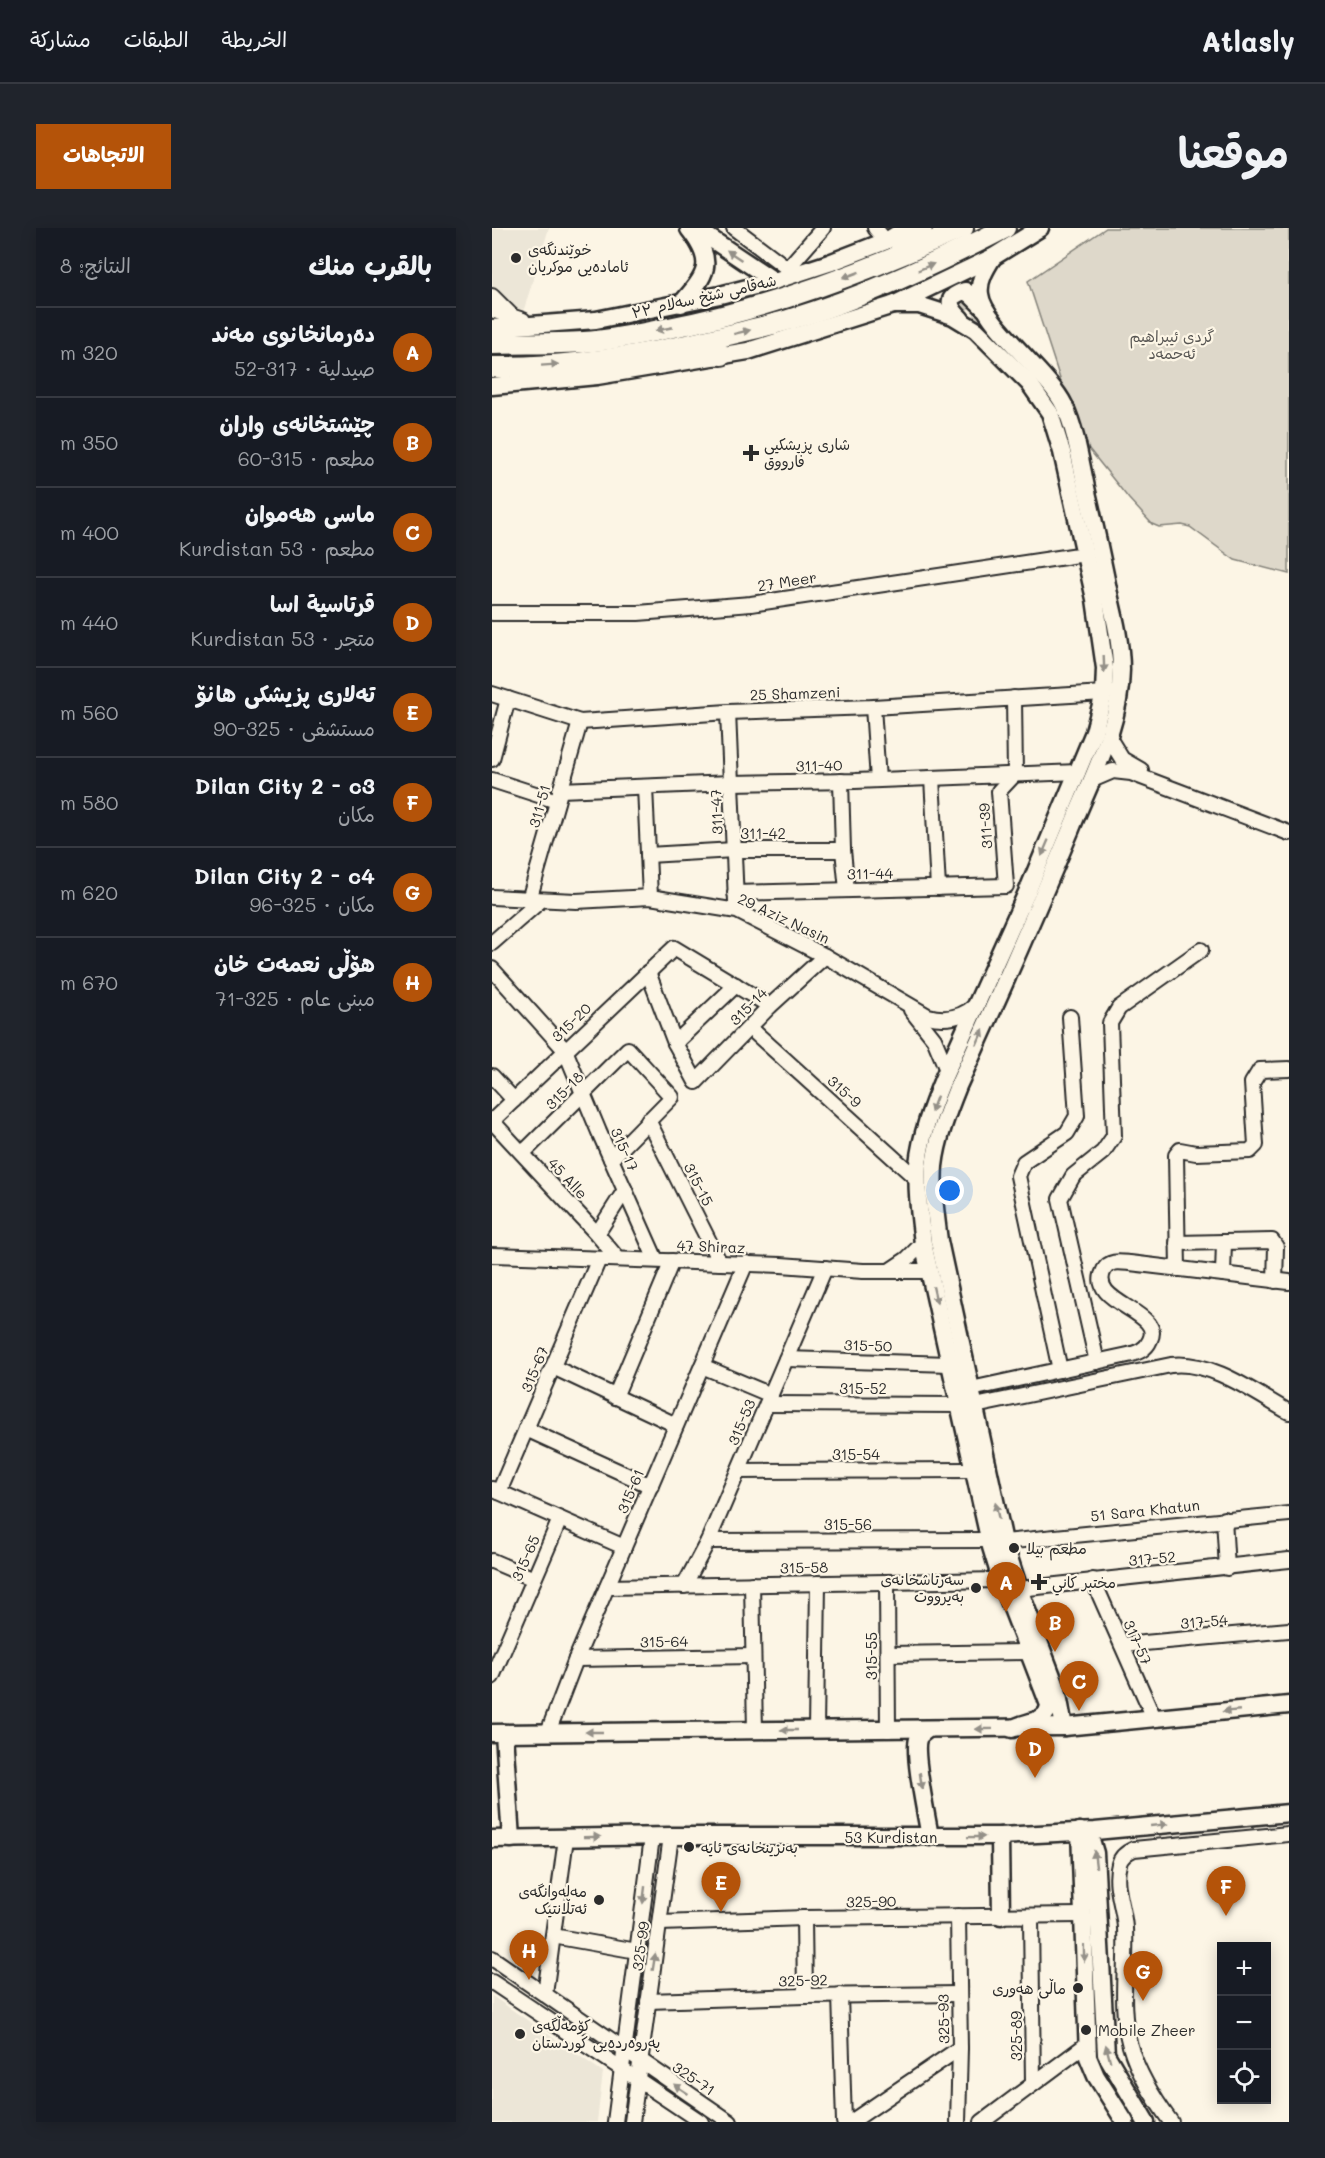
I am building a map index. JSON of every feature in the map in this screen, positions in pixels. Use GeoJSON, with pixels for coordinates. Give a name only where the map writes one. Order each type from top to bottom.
{"type":"FeatureCollection","features":[{"type":"Feature","properties":{"kind":"highway"},"geometry":{"type":"LineString","coordinates":[[492,344],[584,342],[636,335],[692,324],[783,300],[886,239],[922,228]]}},
{"type":"Feature","properties":{"kind":"highway"},"geometry":{"type":"LineString","coordinates":[[886,239],[963,228]]}},
{"type":"Feature","properties":{"kind":"highway"},"geometry":{"type":"LineString","coordinates":[[492,367],[520,368],[626,358],[788,320],[864,294],[945,259],[1005,228]]}},
{"type":"Feature","properties":{"kind":"highway"},"geometry":{"type":"LineString","coordinates":[[669,349],[722,355]]}},
{"type":"Feature","properties":{"kind":"main road"},"geometry":{"type":"LineString","coordinates":[[681,304],[702,279],[706,262],[701,244],[689,228]]}},
{"type":"Feature","properties":{"kind":"main road"},"geometry":{"type":"LineString","coordinates":[[695,228],[774,281]]}},
{"type":"Feature","properties":{"kind":"main road","name":"شەقامی شێخ سەلام ٣٣"},"geometry":{"type":"LineString","coordinates":[[492,328],[519,321],[596,320],[681,304],[774,281],[791,271],[886,239],[907,228]]}},
{"type":"Feature","properties":{"kind":"main road"},"geometry":{"type":"LineString","coordinates":[[492,386],[597,376],[748,351],[893,305],[993,257],[1040,228]]}},
{"type":"Feature","properties":{"kind":"main road"},"geometry":{"type":"LineString","coordinates":[[985,309],[979,292],[981,282],[993,257]]}},
{"type":"Feature","properties":{"kind":"main road"},"geometry":{"type":"LineString","coordinates":[[966,324],[950,304],[957,293],[965,291],[985,309],[1054,388],[1065,406],[1078,448],[1119,646],[1120,695],[1109,738],[1085,776],[1035,893],[947,1114],[934,1166],[936,1216],[948,1320],[950,1364],[968,1400],[974,1470],[997,1541],[1019,1589],[1064,1727]]}},
{"type":"Feature","properties":{"kind":"main road"},"geometry":{"type":"LineString","coordinates":[[893,305],[919,305],[952,316],[966,324],[989,341],[1041,397],[1050,413],[1062,452],[1101,631]]}},
{"type":"Feature","properties":{"kind":"main road"},"geometry":{"type":"LineString","coordinates":[[989,327],[1019,358],[1056,408],[1071,455],[1091,542],[1100,587],[1105,668],[1104,693],[1085,776]]}},
{"type":"Feature","properties":{"kind":"main road"},"geometry":{"type":"LineString","coordinates":[[1012,1729],[1022,1723],[1042,1718],[1046,1714],[1051,1690],[1029,1652],[1001,1580],[997,1541],[968,1400],[948,1320],[929,1271],[923,1243],[918,1164],[929,1118],[947,1070],[977,1004],[1035,893]]}},
{"type":"Feature","properties":{"kind":"main road"},"geometry":{"type":"LineString","coordinates":[[511,1839],[498,1733],[1012,1729],[1064,1727],[1289,1705]]}},
{"type":"Feature","properties":{"kind":"main road"},"geometry":{"type":"LineString","coordinates":[[928,1729],[918,1739],[917,1755],[930,1837]]}},
{"type":"Feature","properties":{"kind":"main road","name":"53 Kurdistan"},"geometry":{"type":"LineString","coordinates":[[492,1839],[671,1836],[1000,1836],[1289,1813]]}},
{"type":"Feature","properties":{"kind":"main road"},"geometry":{"type":"LineString","coordinates":[[1080,1831],[1088,2057],[1096,2076],[1125,2122]]}},
{"type":"Feature","properties":{"kind":"main road"},"geometry":{"type":"LineString","coordinates":[[1080,1831],[1092,1844],[1095,1853],[1106,2054],[1146,2122]]}},
{"type":"Feature","properties":{"kind":"main road"},"geometry":{"type":"LineString","coordinates":[[1000,1836],[1001,1916]]}},
{"type":"Feature","properties":{"kind":"street"},"geometry":{"type":"LineString","coordinates":[[734,228],[791,271],[824,228]]}},
{"type":"Feature","properties":{"kind":"street"},"geometry":{"type":"LineString","coordinates":[[492,296],[519,321]]}},
{"type":"Feature","properties":{"kind":"street"},"geometry":{"type":"LineString","coordinates":[[492,310],[519,321]]}},
{"type":"Feature","properties":{"kind":"street","name":"27 Meer"},"geometry":{"type":"LineString","coordinates":[[492,613],[638,613],[751,604],[1085,554]]}},
{"type":"Feature","properties":{"kind":"street","name":"25 Shamzeni"},"geometry":{"type":"LineString","coordinates":[[492,694],[580,722],[728,712],[873,707],[1104,693]]}},
{"type":"Feature","properties":{"kind":"street"},"geometry":{"type":"LineString","coordinates":[[1014,698],[1015,774]]}},
{"type":"Feature","properties":{"kind":"street"},"geometry":{"type":"LineString","coordinates":[[492,759],[508,699]]}},
{"type":"Feature","properties":{"kind":"street"},"geometry":{"type":"LineString","coordinates":[[873,707],[878,780]]}},
{"type":"Feature","properties":{"kind":"street","name":"311-47"},"geometry":{"type":"LineString","coordinates":[[728,712],[737,910]]}},
{"type":"Feature","properties":{"kind":"street","name":"311-51"},"geometry":{"type":"LineString","coordinates":[[534,900],[559,796],[580,722]]}},
{"type":"Feature","properties":{"kind":"street"},"geometry":{"type":"LineString","coordinates":[[1109,738],[1119,756],[1133,767],[1289,827]]}},
{"type":"Feature","properties":{"kind":"street","name":"311-40"},"geometry":{"type":"LineString","coordinates":[[492,780],[559,796],[645,787],[731,783],[841,782],[1015,774],[1085,776],[1113,771],[1131,773],[1289,833]]}},
{"type":"Feature","properties":{"kind":"street","name":"311-39"},"geometry":{"type":"LineString","coordinates":[[1006,886],[999,791],[1015,774]]}},
{"type":"Feature","properties":{"kind":"street"},"geometry":{"type":"LineString","coordinates":[[932,778],[938,888]]}},
{"type":"Feature","properties":{"kind":"street"},"geometry":{"type":"LineString","coordinates":[[841,782],[847,890]]}},
{"type":"Feature","properties":{"kind":"street"},"geometry":{"type":"LineString","coordinates":[[645,787],[650,897]]}},
{"type":"Feature","properties":{"kind":"street","name":"311-42"},"geometry":{"type":"LineString","coordinates":[[648,855],[734,850],[843,850]]}},
{"type":"Feature","properties":{"kind":"street","name":"311-44"},"geometry":{"type":"LineString","coordinates":[[735,893],[1006,886]]}},
{"type":"Feature","properties":{"kind":"street","name":"29 Aziz Nasin"},"geometry":{"type":"LineString","coordinates":[[492,897],[576,902],[650,897],[737,910],[825,956],[928,1016],[943,1018],[964,1014],[977,1004]]}},
{"type":"Feature","properties":{"kind":"street"},"geometry":{"type":"LineString","coordinates":[[492,943],[534,900]]}},
{"type":"Feature","properties":{"kind":"street","name":"315-20"},"geometry":{"type":"LineString","coordinates":[[492,1121],[674,948],[736,985]]}},
{"type":"Feature","properties":{"kind":"street"},"geometry":{"type":"LineString","coordinates":[[1097,1362],[1060,1199],[1072,1176],[1103,1152],[1114,1136],[1110,1023],[1119,1008],[1201,950]]}},
{"type":"Feature","properties":{"kind":"street","name":"315-14"},"geometry":{"type":"LineString","coordinates":[[675,1044],[696,1082],[770,1006],[825,956]]}},
{"type":"Feature","properties":{"kind":"street","name":"315-17"},"geometry":{"type":"LineString","coordinates":[[492,969],[565,1050],[656,1260]]}},
{"type":"Feature","properties":{"kind":"street"},"geometry":{"type":"LineString","coordinates":[[648,972],[675,1044],[736,985],[770,1006]]}},
{"type":"Feature","properties":{"kind":"street","name":"29 Aziz Nasin"},"geometry":{"type":"LineString","coordinates":[[906,1004],[928,1030],[947,1070]]}},
{"type":"Feature","properties":{"kind":"street"},"geometry":{"type":"LineString","coordinates":[[1060,1370],[1018,1176],[1024,1162],[1067,1133],[1077,1116],[1071,1017]]}},
{"type":"Feature","properties":{"kind":"street","name":"315-9"},"geometry":{"type":"LineString","coordinates":[[750,1028],[918,1180]]}},
{"type":"Feature","properties":{"kind":"street","name":"315-18"},"geometry":{"type":"LineString","coordinates":[[523,1154],[628,1049],[672,1097],[648,1120]]}},
{"type":"Feature","properties":{"kind":"street"},"geometry":{"type":"LineString","coordinates":[[1178,1269],[1176,1155],[1180,1150],[1196,1153],[1250,1151],[1256,1145],[1252,1083],[1260,1070],[1289,1068]]}},
{"type":"Feature","properties":{"kind":"street"},"geometry":{"type":"LineString","coordinates":[[492,1076],[514,1100]]}},
{"type":"Feature","properties":{"kind":"street"},"geometry":{"type":"LineString","coordinates":[[611,1159],[648,1120]]}},
{"type":"Feature","properties":{"kind":"street","name":"315-15"},"geometry":{"type":"LineString","coordinates":[[648,1120],[720,1263]]}},
{"type":"Feature","properties":{"kind":"street","name":"45 Alle"},"geometry":{"type":"LineString","coordinates":[[492,1121],[618,1259]]}},
{"type":"Feature","properties":{"kind":"street"},"geometry":{"type":"LineString","coordinates":[[597,1234],[625,1190]]}},
{"type":"Feature","properties":{"kind":"street"},"geometry":{"type":"LineString","coordinates":[[968,1400],[1060,1370],[1140,1351],[1148,1345],[1152,1336],[1151,1327],[1147,1321],[1117,1302],[1105,1287],[1102,1276],[1107,1265],[1119,1262],[1282,1281],[1276,1247],[1272,1240],[1177,1243]]}},
{"type":"Feature","properties":{"kind":"street"},"geometry":{"type":"LineString","coordinates":[[1223,1274],[1224,1242]]}},
{"type":"Feature","properties":{"kind":"street"},"geometry":{"type":"LineString","coordinates":[[889,1271],[907,1259],[923,1243]]}},
{"type":"Feature","properties":{"kind":"street","name":"47 Shiraz"},"geometry":{"type":"LineString","coordinates":[[492,1255],[746,1263],[863,1272],[929,1271]]}},
{"type":"Feature","properties":{"kind":"street","name":"315-67"},"geometry":{"type":"LineString","coordinates":[[496,1491],[526,1429],[599,1259]]}},
{"type":"Feature","properties":{"kind":"street"},"geometry":{"type":"LineString","coordinates":[[615,1396],[672,1261]]}},
{"type":"Feature","properties":{"kind":"street","name":"315-61"},"geometry":{"type":"LineString","coordinates":[[548,1732],[576,1659],[746,1263]]}},
{"type":"Feature","properties":{"kind":"street","name":"315-53"},"geometry":{"type":"LineString","coordinates":[[684,1586],[708,1541],[825,1268]]}},
{"type":"Feature","properties":{"kind":"street","name":"315-50"},"geometry":{"type":"LineString","coordinates":[[786,1359],[950,1364]]}},
{"type":"Feature","properties":{"kind":"street"},"geometry":{"type":"LineString","coordinates":[[968,1400],[1179,1364],[1194,1365],[1216,1373],[1289,1412]]}},
{"type":"Feature","properties":{"kind":"street"},"geometry":{"type":"LineString","coordinates":[[702,1366],[769,1399]]}},
{"type":"Feature","properties":{"kind":"street"},"geometry":{"type":"LineString","coordinates":[[553,1367],[676,1425]]}},
{"type":"Feature","properties":{"kind":"street","name":"315-52"},"geometry":{"type":"LineString","coordinates":[[769,1399],[968,1400]]}},
{"type":"Feature","properties":{"kind":"street"},"geometry":{"type":"LineString","coordinates":[[526,1429],[651,1486]]}},
{"type":"Feature","properties":{"kind":"street","name":"315-54"},"geometry":{"type":"LineString","coordinates":[[738,1471],[974,1470]]}},
{"type":"Feature","properties":{"kind":"street"},"geometry":{"type":"LineString","coordinates":[[496,1491],[624,1547]]}},
{"type":"Feature","properties":{"kind":"street","name":"51 Sara Khatun"},"geometry":{"type":"LineString","coordinates":[[997,1541],[1289,1514]]}},
{"type":"Feature","properties":{"kind":"street","name":"315-65"},"geometry":{"type":"LineString","coordinates":[[492,1677],[497,1653],[534,1579],[560,1519]]}},
{"type":"Feature","properties":{"kind":"street"},"geometry":{"type":"LineString","coordinates":[[1224,1519],[1227,1568]]}},
{"type":"Feature","properties":{"kind":"street","name":"315-56"},"geometry":{"type":"LineString","coordinates":[[708,1541],[997,1541]]}},
{"type":"Feature","properties":{"kind":"street","name":"317-52"},"geometry":{"type":"LineString","coordinates":[[1019,1589],[1289,1560]]}},
{"type":"Feature","properties":{"kind":"street"},"geometry":{"type":"LineString","coordinates":[[492,1561],[534,1579]]}},
{"type":"Feature","properties":{"kind":"street","name":"315-58"},"geometry":{"type":"LineString","coordinates":[[607,1587],[1001,1580]]}},
{"type":"Feature","properties":{"kind":"street","name":"317-57"},"geometry":{"type":"LineString","coordinates":[[1093,1580],[1154,1718]]}},
{"type":"Feature","properties":{"kind":"street","name":"315-55"},"geometry":{"type":"LineString","coordinates":[[887,1582],[888,1730]]}},
{"type":"Feature","properties":{"kind":"street"},"geometry":{"type":"LineString","coordinates":[[816,1730],[818,1583]]}},
{"type":"Feature","properties":{"kind":"street"},"geometry":{"type":"LineString","coordinates":[[752,1584],[755,1731]]}},
{"type":"Feature","properties":{"kind":"street","name":"317-54"},"geometry":{"type":"LineString","coordinates":[[1122,1645],[1289,1630]]}},
{"type":"Feature","properties":{"kind":"street"},"geometry":{"type":"LineString","coordinates":[[888,1653],[1029,1652]]}},
{"type":"Feature","properties":{"kind":"street","name":"315-64"},"geometry":{"type":"LineString","coordinates":[[576,1659],[753,1656]]}},
{"type":"Feature","properties":{"kind":"street"},"geometry":{"type":"LineString","coordinates":[[1171,2122],[1137,2066],[1126,2031],[1124,2012],[1125,1927],[1120,1908],[1118,1865],[1127,1852],[1134,1848],[1288,1834]]}},
{"type":"Feature","properties":{"kind":"street","name":"325-99"},"geometry":{"type":"LineString","coordinates":[[632,2122],[671,1836]]}},
{"type":"Feature","properties":{"kind":"street"},"geometry":{"type":"LineString","coordinates":[[615,2122],[652,1837]]}},
{"type":"Feature","properties":{"kind":"street"},"geometry":{"type":"LineString","coordinates":[[545,1994],[566,1838]]}},
{"type":"Feature","properties":{"kind":"street"},"geometry":{"type":"LineString","coordinates":[[649,1856],[659,1853],[668,1858]]}},
{"type":"Feature","properties":{"kind":"street"},"geometry":{"type":"LineString","coordinates":[[1120,1908],[1116,1928],[1118,2033],[1129,2069],[1161,2122]]}},
{"type":"Feature","properties":{"kind":"street","name":"325-90"},"geometry":{"type":"LineString","coordinates":[[660,1923],[804,1918],[1083,1915]]}},
{"type":"Feature","properties":{"kind":"street","name":"325-93"},"geometry":{"type":"LineString","coordinates":[[958,1916],[960,2048],[958,2122]]}},
{"type":"Feature","properties":{"kind":"street","name":"325-89"},"geometry":{"type":"LineString","coordinates":[[1032,1916],[1033,2084]]}},
{"type":"Feature","properties":{"kind":"street"},"geometry":{"type":"LineString","coordinates":[[804,1918],[805,1996]]}},
{"type":"Feature","properties":{"kind":"street"},"geometry":{"type":"LineString","coordinates":[[553,1936],[637,1951]]}},
{"type":"Feature","properties":{"kind":"street","name":"325-71"},"geometry":{"type":"LineString","coordinates":[[492,1958],[730,2122]]}},
{"type":"Feature","properties":{"kind":"street"},"geometry":{"type":"LineString","coordinates":[[492,1982],[701,2122]]}},
{"type":"Feature","properties":{"kind":"street","name":"325-92"},"geometry":{"type":"LineString","coordinates":[[648,2001],[959,1994]]}},
{"type":"Feature","properties":{"kind":"street"},"geometry":{"type":"LineString","coordinates":[[840,1995],[844,2122]]}},
{"type":"Feature","properties":{"kind":"street"},"geometry":{"type":"LineString","coordinates":[[982,2122],[1087,2044]]}},
{"type":"Feature","properties":{"kind":"street"},"geometry":{"type":"LineString","coordinates":[[851,2122],[960,2048]]}},
{"type":"Feature","properties":{"kind":"shaded area","name":"خوێندنگەی ئامادەیی موکریان"},"geometry":{"type":"Polygon","coordinates":[[[492,228],[549,228],[524,309],[518,309],[492,287],[492,228]]]}},
{"type":"Feature","properties":{"kind":"shaded area","name":"كۆمەڵگەی پەروەردەیی كوردستان"},"geometry":{"type":"Polygon","coordinates":[[[492,1996],[603,2072],[597,2122],[492,2122],[492,1996]]]}},
{"type":"Feature","properties":{"kind":"green space","name":"گردی ئیبراھیم ئەحمەد"},"geometry":{"type":"Polygon","coordinates":[[[1106,228],[1289,228],[1289,574],[1235,560],[1190,527],[1182,525],[1159,527],[1152,524],[1089,449],[1062,385],[1028,281],[1106,228]]]}},
{"type":"Feature","properties":{"kind":"tunnel"},"geometry":{"type":"LineString","coordinates":[[975,228],[961,255],[957,285],[964,304],[989,327]]}},
{"type":"Feature","properties":{"kind":"place","name":"خوێندنگەی ئامادەیی موکریان"},"geometry":{"type":"Point","coordinates":[516,258]}},
{"type":"Feature","properties":{"kind":"place","name":"شاری پزیشکیی فارووق"},"geometry":{"type":"Point","coordinates":[751,453]}},
{"type":"Feature","properties":{"kind":"place","name":"مطعم بيلا"},"geometry":{"type":"Point","coordinates":[1014,1548]}},
{"type":"Feature","properties":{"kind":"place","name":"مختبر كاني"},"geometry":{"type":"Point","coordinates":[1039,1582]}},
{"type":"Feature","properties":{"kind":"place","name":"سەرتاشخانەی بەیرووت"},"geometry":{"type":"Point","coordinates":[976,1588]}},
{"type":"Feature","properties":{"kind":"place","name":"دەرمانخانوی مەند"},"geometry":{"type":"Point","coordinates":[1006,1612]}},
{"type":"Feature","properties":{"kind":"place","name":"چێشتخانەی واران"},"geometry":{"type":"Point","coordinates":[1055,1652]}},
{"type":"Feature","properties":{"kind":"place","name":"ماسی هەموان"},"geometry":{"type":"Point","coordinates":[1079,1711]}},
{"type":"Feature","properties":{"kind":"place","name":"قرتاسية اسا"},"geometry":{"type":"Point","coordinates":[1035,1778]}},
{"type":"Feature","properties":{"kind":"place","name":"بەنزینخانەی ئایە"},"geometry":{"type":"Point","coordinates":[689,1847]}},
{"type":"Feature","properties":{"kind":"place","name":"مەلەوانگەی ئەتڵانتیک"},"geometry":{"type":"Point","coordinates":[599,1900]}},
{"type":"Feature","properties":{"kind":"place","name":"تەلاری پزیشکی هانۆ"},"geometry":{"type":"Point","coordinates":[721,1912]}},
{"type":"Feature","properties":{"kind":"place","name":"Dilan City 2 - c3"},"geometry":{"type":"Point","coordinates":[1226,1916]}},
{"type":"Feature","properties":{"kind":"place","name":"هۆڵی نعمەت خان"},"geometry":{"type":"Point","coordinates":[529,1980]}},
{"type":"Feature","properties":{"kind":"place","name":"ماڵی هەوری"},"geometry":{"type":"Point","coordinates":[1078,1988]}},
{"type":"Feature","properties":{"kind":"place","name":"Dilan City 2 - c4"},"geometry":{"type":"Point","coordinates":[1143,2001]}},
{"type":"Feature","properties":{"kind":"place","name":"Mobile Zheer"},"geometry":{"type":"Point","coordinates":[1086,2030]}},
{"type":"Feature","properties":{"kind":"place","name":"كۆمەڵگەی پەروەردەیی كوردستان"},"geometry":{"type":"Point","coordinates":[520,2034]}}]}
